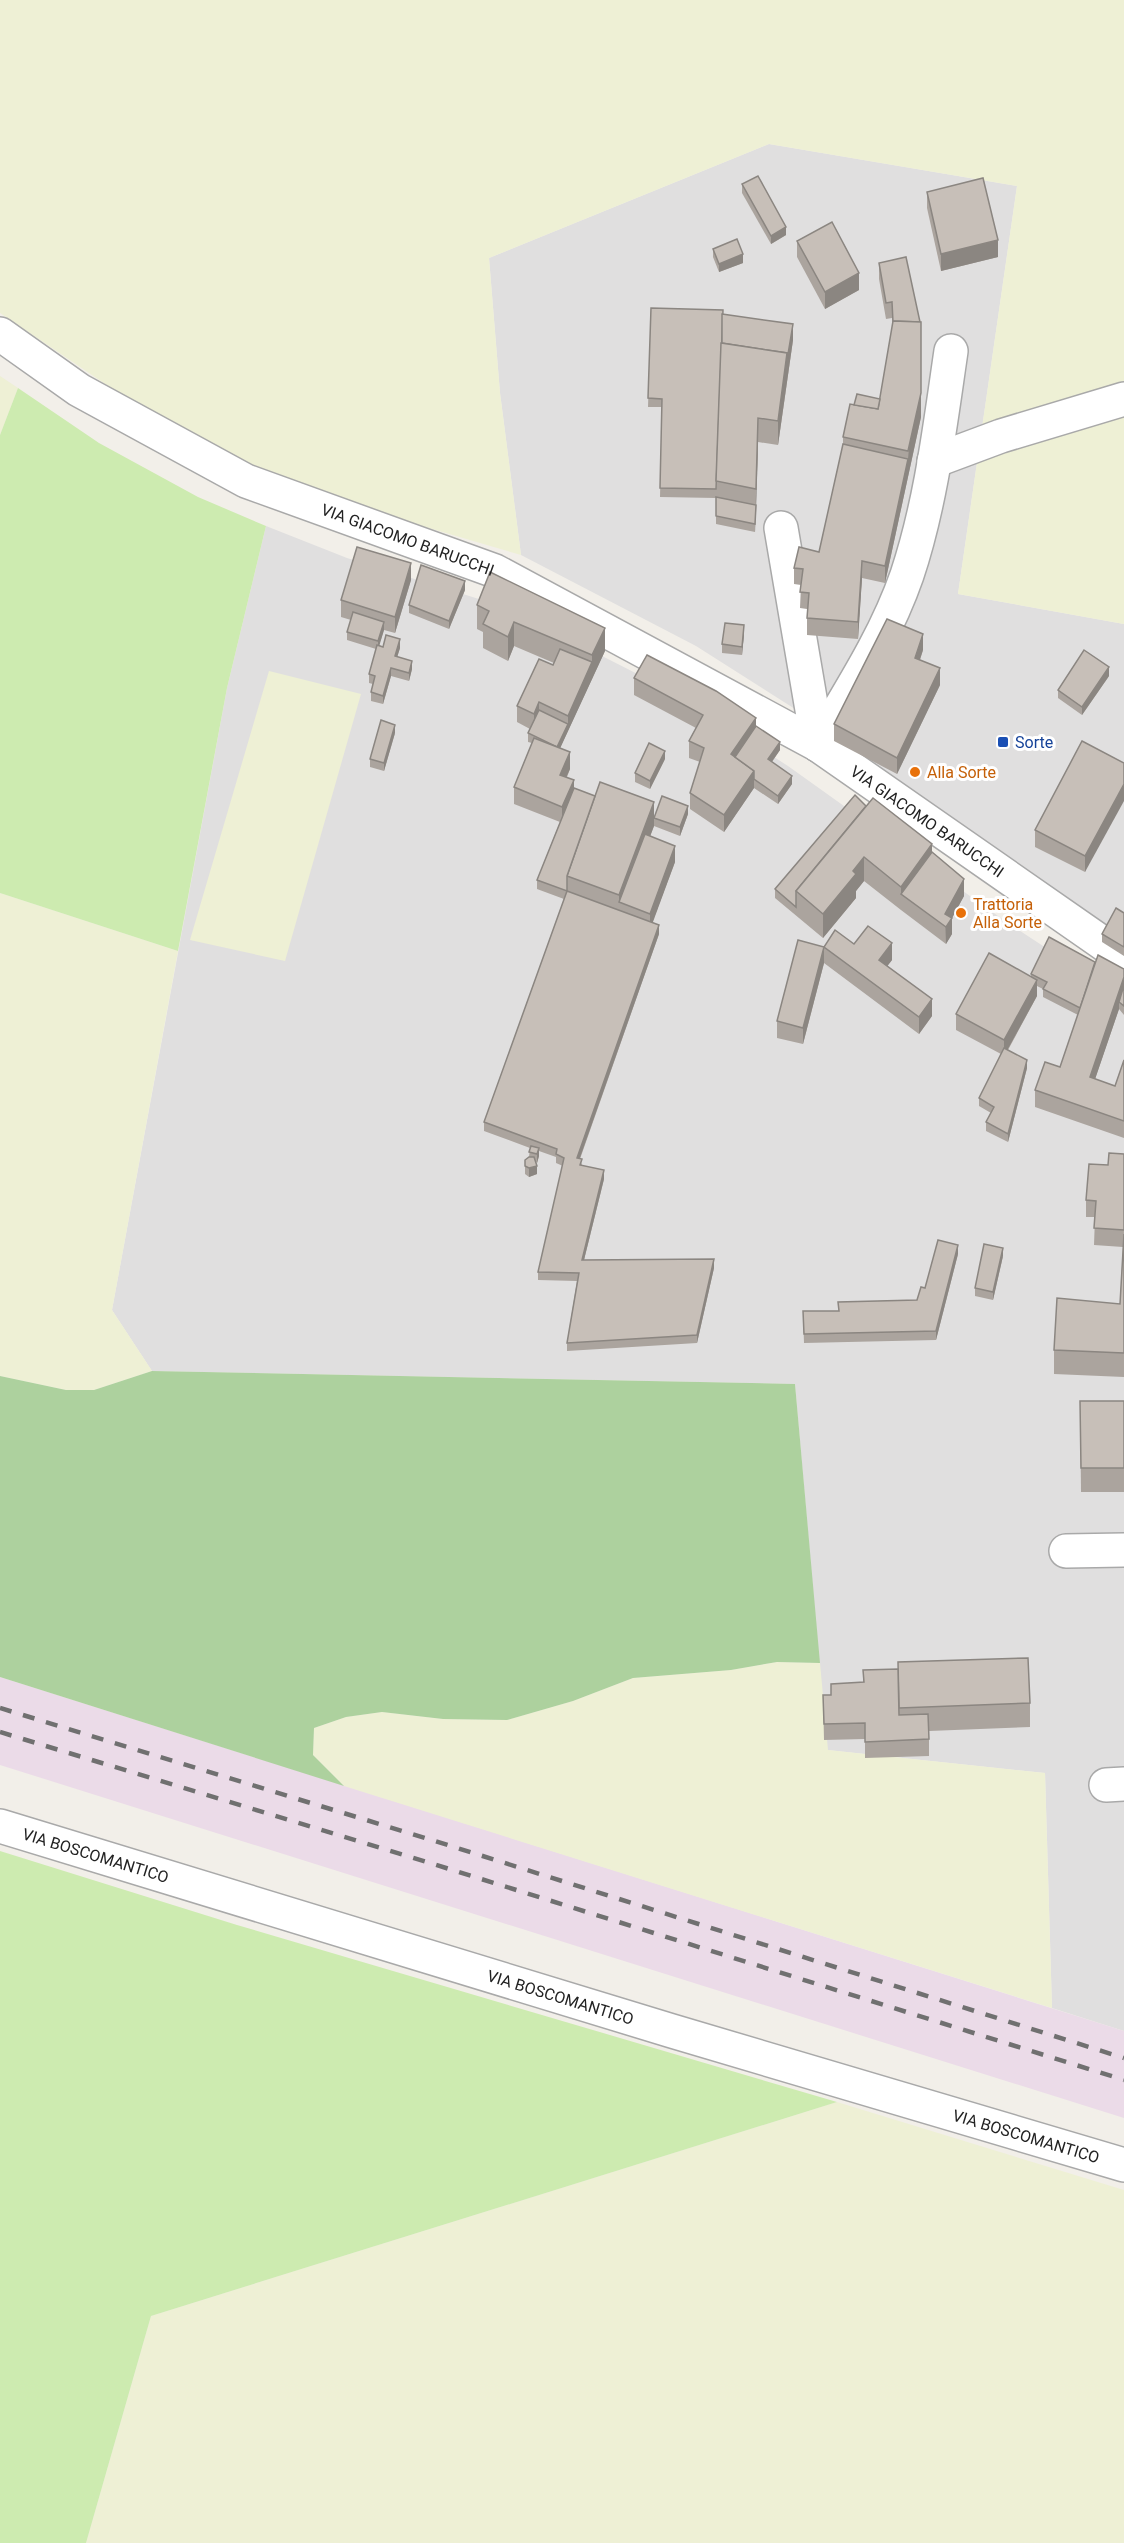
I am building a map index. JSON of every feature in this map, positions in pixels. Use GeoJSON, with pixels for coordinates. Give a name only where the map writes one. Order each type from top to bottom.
{"type":"FeatureCollection","features":[{"type":"Feature","properties":{"kind":"street","name":"VIA GIACOMO BARUCCHI"},"geometry":{"type":"LineString","coordinates":[[0,334],[79,390],[246,481],[495,571],[818,746],[1124,957]]}},
{"type":"Feature","properties":{"kind":"street"},"geometry":{"type":"LineString","coordinates":[[818,746],[868,661],[907,576],[927,499],[951,351]]}},
{"type":"Feature","properties":{"kind":"street"},"geometry":{"type":"LineString","coordinates":[[934,461],[1001,436],[1124,399]]}},
{"type":"Feature","properties":{"kind":"street"},"geometry":{"type":"LineString","coordinates":[[781,528],[818,746]]}},
{"type":"Feature","properties":{"kind":"street"},"geometry":{"type":"LineString","coordinates":[[1066,1551],[1124,1550]]}},
{"type":"Feature","properties":{"kind":"street","name":"VIA BOSCOMANTICO"},"geometry":{"type":"LineString","coordinates":[[0,1826],[672,2031],[1124,2165]]}},
{"type":"Feature","properties":{"kind":"shaded area"},"geometry":{"type":"Polygon","coordinates":[[[769,144],[1017,186],[958,594],[1124,624],[1124,937],[1035,878],[817,723],[696,646],[521,555],[500,393],[489,258],[769,144]]]}},
{"type":"Feature","properties":{"kind":"shaded area"},"geometry":{"type":"Polygon","coordinates":[[[266,526],[347,558],[495,604],[671,691],[788,766],[1005,921],[1124,999],[1124,2031],[1052,2008],[1045,1773],[827,1750],[795,1384],[152,1371],[112,1310],[227,688],[266,526]]]}},
{"type":"Feature","properties":{"kind":"shaded area"},"geometry":{"type":"Polygon","coordinates":[[[0,1677],[1124,2031],[1124,2118],[0,1765],[0,1677]]]}},
{"type":"Feature","properties":{"kind":"green space"},"geometry":{"type":"Polygon","coordinates":[[[0,0],[1124,0],[1124,624],[958,594],[1017,186],[769,144],[489,258],[500,393],[521,555],[364,509],[258,468],[126,398],[0,313],[0,0]]]}},
{"type":"Feature","properties":{"kind":"green space"},"geometry":{"type":"Polygon","coordinates":[[[0,376],[18,388],[0,435],[0,376]]]}},
{"type":"Feature","properties":{"kind":"green space"},"geometry":{"type":"Polygon","coordinates":[[[18,388],[99,443],[198,497],[266,526],[227,688],[178,951],[0,893],[0,435],[18,388]]]}},
{"type":"Feature","properties":{"kind":"green space"},"geometry":{"type":"Polygon","coordinates":[[[269,671],[361,694],[285,961],[190,940],[269,671]]]}},
{"type":"Feature","properties":{"kind":"green space"},"geometry":{"type":"Polygon","coordinates":[[[0,893],[178,951],[112,1310],[152,1371],[94,1390],[66,1390],[0,1376],[0,893]]]}},
{"type":"Feature","properties":{"kind":"green space"},"geometry":{"type":"Polygon","coordinates":[[[152,1371],[795,1384],[820,1663],[777,1662],[731,1670],[633,1678],[573,1701],[507,1720],[443,1719],[382,1712],[346,1717],[314,1728],[313,1755],[344,1786],[0,1677],[0,1376],[66,1390],[94,1390],[152,1371]]]}},
{"type":"Feature","properties":{"kind":"green space"},"geometry":{"type":"Polygon","coordinates":[[[777,1662],[820,1663],[828,1750],[1045,1773],[1052,2008],[344,1786],[313,1755],[314,1728],[346,1717],[382,1712],[443,1719],[507,1720],[573,1701],[633,1678],[731,1670],[777,1662]]]}},
{"type":"Feature","properties":{"kind":"green space"},"geometry":{"type":"Polygon","coordinates":[[[0,1851],[237,1925],[837,2102],[151,2316],[86,2543],[0,2543],[0,1851]]]}},
{"type":"Feature","properties":{"kind":"green space"},"geometry":{"type":"Polygon","coordinates":[[[837,2102],[1124,2190],[1124,2543],[86,2543],[151,2316],[837,2102]]]}},
{"type":"Feature","properties":{"kind":"building"},"geometry":{"type":"Polygon","coordinates":[[[758,176],[786,227],[771,236],[742,184],[758,176]]]}},
{"type":"Feature","properties":{"kind":"building"},"geometry":{"type":"Polygon","coordinates":[[[983,178],[998,240],[941,254],[927,192],[983,178]]]}},
{"type":"Feature","properties":{"kind":"building"},"geometry":{"type":"Polygon","coordinates":[[[832,222],[859,273],[825,292],[797,241],[832,222]]]}},
{"type":"Feature","properties":{"kind":"building"},"geometry":{"type":"Polygon","coordinates":[[[737,239],[743,254],[719,264],[713,249],[737,239]]]}},
{"type":"Feature","properties":{"kind":"building"},"geometry":{"type":"Polygon","coordinates":[[[906,257],[920,322],[893,322],[892,302],[886,303],[879,263],[906,257]]]}},
{"type":"Feature","properties":{"kind":"building"},"geometry":{"type":"Polygon","coordinates":[[[651,308],[723,310],[716,489],[660,488],[662,399],[648,398],[651,308]]]}},
{"type":"Feature","properties":{"kind":"building"},"geometry":{"type":"Polygon","coordinates":[[[722,314],[793,324],[787,360],[787,353],[722,343],[722,314]]]}},
{"type":"Feature","properties":{"kind":"building"},"geometry":{"type":"Polygon","coordinates":[[[893,321],[921,322],[921,393],[908,451],[843,437],[850,404],[878,409],[893,321]]]}},
{"type":"Feature","properties":{"kind":"building"},"geometry":{"type":"Polygon","coordinates":[[[721,343],[787,353],[778,421],[758,418],[756,489],[716,481],[721,343]]]}},
{"type":"Feature","properties":{"kind":"building"},"geometry":{"type":"Polygon","coordinates":[[[857,394],[880,399],[878,409],[854,405],[857,394]]]}},
{"type":"Feature","properties":{"kind":"building"},"geometry":{"type":"Polygon","coordinates":[[[843,444],[908,459],[885,566],[862,561],[858,622],[807,618],[809,593],[800,592],[803,569],[794,568],[799,547],[819,552],[843,444]]]}},
{"type":"Feature","properties":{"kind":"building"},"geometry":{"type":"Polygon","coordinates":[[[716,497],[756,505],[755,524],[716,516],[716,497]]]}},
{"type":"Feature","properties":{"kind":"building"},"geometry":{"type":"Polygon","coordinates":[[[357,547],[411,563],[395,617],[341,600],[357,547]]]}},
{"type":"Feature","properties":{"kind":"building"},"geometry":{"type":"Polygon","coordinates":[[[421,565],[465,581],[449,621],[409,605],[421,565]]]}},
{"type":"Feature","properties":{"kind":"building"},"geometry":{"type":"Polygon","coordinates":[[[490,572],[605,628],[592,655],[514,622],[508,637],[483,624],[489,611],[477,605],[490,572]]]}},
{"type":"Feature","properties":{"kind":"building"},"geometry":{"type":"Polygon","coordinates":[[[353,612],[384,622],[378,641],[347,632],[353,612]]]}},
{"type":"Feature","properties":{"kind":"building"},"geometry":{"type":"Polygon","coordinates":[[[887,619],[923,634],[915,658],[940,668],[897,758],[834,724],[887,619]]]}},
{"type":"Feature","properties":{"kind":"building"},"geometry":{"type":"Polygon","coordinates":[[[725,623],[744,625],[742,647],[722,644],[725,623]]]}},
{"type":"Feature","properties":{"kind":"building"},"geometry":{"type":"Polygon","coordinates":[[[386,635],[400,639],[395,656],[412,661],[409,673],[391,668],[383,696],[371,692],[375,676],[369,674],[377,645],[383,647],[386,635]]]}},
{"type":"Feature","properties":{"kind":"building"},"geometry":{"type":"Polygon","coordinates":[[[560,649],[592,662],[568,716],[539,702],[534,714],[517,706],[539,659],[553,665],[560,649]]]}},
{"type":"Feature","properties":{"kind":"building"},"geometry":{"type":"Polygon","coordinates":[[[1084,650],[1109,667],[1082,707],[1058,690],[1084,650]]]}},
{"type":"Feature","properties":{"kind":"building"},"geometry":{"type":"Polygon","coordinates":[[[647,655],[716,691],[756,718],[731,754],[754,771],[724,815],[690,793],[704,748],[689,741],[703,715],[634,678],[647,655]]]}},
{"type":"Feature","properties":{"kind":"building"},"geometry":{"type":"Polygon","coordinates":[[[539,710],[568,724],[557,747],[528,733],[539,710]]]}},
{"type":"Feature","properties":{"kind":"building"},"geometry":{"type":"Polygon","coordinates":[[[381,720],[395,725],[384,763],[370,759],[381,720]]]}},
{"type":"Feature","properties":{"kind":"building"},"geometry":{"type":"Polygon","coordinates":[[[756,726],[780,742],[768,759],[792,776],[778,796],[754,779],[754,771],[735,757],[756,726]]]}},
{"type":"Feature","properties":{"kind":"building"},"geometry":{"type":"Polygon","coordinates":[[[534,738],[570,752],[560,775],[574,780],[562,807],[514,787],[534,738]]]}},
{"type":"Feature","properties":{"kind":"building"},"geometry":{"type":"Polygon","coordinates":[[[1082,741],[1124,763],[1124,784],[1085,856],[1035,830],[1082,741]]]}},
{"type":"Feature","properties":{"kind":"building"},"geometry":{"type":"Polygon","coordinates":[[[649,743],[665,751],[650,781],[635,773],[649,743]]]}},
{"type":"Feature","properties":{"kind":"building"},"geometry":{"type":"Polygon","coordinates":[[[600,782],[654,802],[619,895],[567,876],[600,782]]]}},
{"type":"Feature","properties":{"kind":"building"},"geometry":{"type":"Polygon","coordinates":[[[574,788],[595,796],[567,876],[567,891],[537,880],[574,788]]]}},
{"type":"Feature","properties":{"kind":"building"},"geometry":{"type":"Polygon","coordinates":[[[855,795],[866,806],[796,891],[796,907],[775,889],[855,795]]]}},
{"type":"Feature","properties":{"kind":"building"},"geometry":{"type":"Polygon","coordinates":[[[662,796],[688,806],[680,827],[654,818],[662,796]]]}},
{"type":"Feature","properties":{"kind":"building"},"geometry":{"type":"Polygon","coordinates":[[[873,798],[932,844],[901,887],[864,857],[853,871],[856,874],[823,914],[796,891],[873,798]]]}},
{"type":"Feature","properties":{"kind":"building"},"geometry":{"type":"Polygon","coordinates":[[[645,834],[675,846],[650,914],[619,902],[645,834]]]}},
{"type":"Feature","properties":{"kind":"building"},"geometry":{"type":"Polygon","coordinates":[[[932,852],[964,879],[945,914],[952,918],[946,927],[901,894],[932,852]]]}},
{"type":"Feature","properties":{"kind":"building"},"geometry":{"type":"Polygon","coordinates":[[[567,891],[659,925],[577,1158],[582,1159],[580,1165],[604,1170],[582,1260],[714,1259],[697,1335],[567,1343],[579,1273],[538,1272],[564,1158],[556,1154],[557,1149],[484,1122],[567,891]]]}},
{"type":"Feature","properties":{"kind":"building"},"geometry":{"type":"Polygon","coordinates":[[[1116,908],[1124,913],[1124,947],[1102,934],[1116,908]]]}},
{"type":"Feature","properties":{"kind":"building"},"geometry":{"type":"Polygon","coordinates":[[[868,926],[892,943],[879,960],[932,999],[919,1017],[824,947],[835,930],[854,944],[868,926]]]}},
{"type":"Feature","properties":{"kind":"building"},"geometry":{"type":"Polygon","coordinates":[[[1049,937],[1095,962],[1080,1008],[1043,989],[1047,982],[1031,974],[1049,937]]]}},
{"type":"Feature","properties":{"kind":"building"},"geometry":{"type":"Polygon","coordinates":[[[798,940],[824,947],[803,1028],[777,1021],[798,940]]]}},
{"type":"Feature","properties":{"kind":"building"},"geometry":{"type":"Polygon","coordinates":[[[989,953],[1037,980],[1004,1040],[956,1014],[989,953]]]}},
{"type":"Feature","properties":{"kind":"building"},"geometry":{"type":"Polygon","coordinates":[[[1098,955],[1124,969],[1124,977],[1090,1077],[1115,1086],[1124,1060],[1124,1121],[1035,1090],[1045,1062],[1060,1067],[1098,955]]]}},
{"type":"Feature","properties":{"kind":"building"},"geometry":{"type":"Polygon","coordinates":[[[1124,985],[1124,1006],[1119,1002],[1124,985]]]}},
{"type":"Feature","properties":{"kind":"building"},"geometry":{"type":"Polygon","coordinates":[[[1004,1048],[1027,1060],[1008,1134],[986,1122],[994,1107],[979,1098],[1004,1048]]]}},
{"type":"Feature","properties":{"kind":"building"},"geometry":{"type":"Polygon","coordinates":[[[531,1146],[539,1148],[537,1154],[529,1152],[531,1146]]]}},
{"type":"Feature","properties":{"kind":"building"},"geometry":{"type":"Polygon","coordinates":[[[1109,1153],[1124,1154],[1124,1230],[1094,1228],[1096,1201],[1086,1200],[1089,1164],[1108,1165],[1109,1153]]]}},
{"type":"Feature","properties":{"kind":"building"},"geometry":{"type":"Polygon","coordinates":[[[534,1157],[537,1166],[529,1168],[525,1166],[525,1160],[534,1157]]]}},
{"type":"Feature","properties":{"kind":"building"},"geometry":{"type":"Polygon","coordinates":[[[1124,1234],[1124,1353],[1054,1350],[1057,1298],[1120,1304],[1124,1234]]]}},
{"type":"Feature","properties":{"kind":"building"},"geometry":{"type":"Polygon","coordinates":[[[938,1240],[958,1245],[936,1331],[804,1334],[803,1311],[839,1311],[838,1302],[917,1300],[921,1287],[925,1288],[938,1240]]]}},
{"type":"Feature","properties":{"kind":"building"},"geometry":{"type":"Polygon","coordinates":[[[984,1244],[1003,1248],[993,1292],[975,1288],[984,1244]]]}},
{"type":"Feature","properties":{"kind":"building"},"geometry":{"type":"Polygon","coordinates":[[[1080,1401],[1124,1401],[1124,1468],[1081,1468],[1080,1401]]]}},
{"type":"Feature","properties":{"kind":"building"},"geometry":{"type":"Polygon","coordinates":[[[1028,1658],[1030,1703],[899,1708],[898,1662],[1028,1658]]]}},
{"type":"Feature","properties":{"kind":"building"},"geometry":{"type":"Polygon","coordinates":[[[898,1669],[899,1715],[928,1714],[929,1739],[865,1742],[865,1723],[824,1724],[823,1695],[831,1695],[831,1684],[864,1682],[863,1670],[898,1669]]]}},
{"type":"Feature","properties":{"kind":"railway"},"geometry":{"type":"LineString","coordinates":[[0,1708],[435,1841],[1124,2058]]}},
{"type":"Feature","properties":{"kind":"railway"},"geometry":{"type":"LineString","coordinates":[[0,1732],[430,1863],[1124,2080]]}},
{"type":"Feature","properties":{"kind":"place","name":"Sorte"},"geometry":{"type":"Point","coordinates":[1003,742]}},
{"type":"Feature","properties":{"kind":"place","name":"Alla Sorte"},"geometry":{"type":"Point","coordinates":[915,772]}},
{"type":"Feature","properties":{"kind":"place","name":"Trattoria Alla Sorte"},"geometry":{"type":"Point","coordinates":[961,913]}}]}
